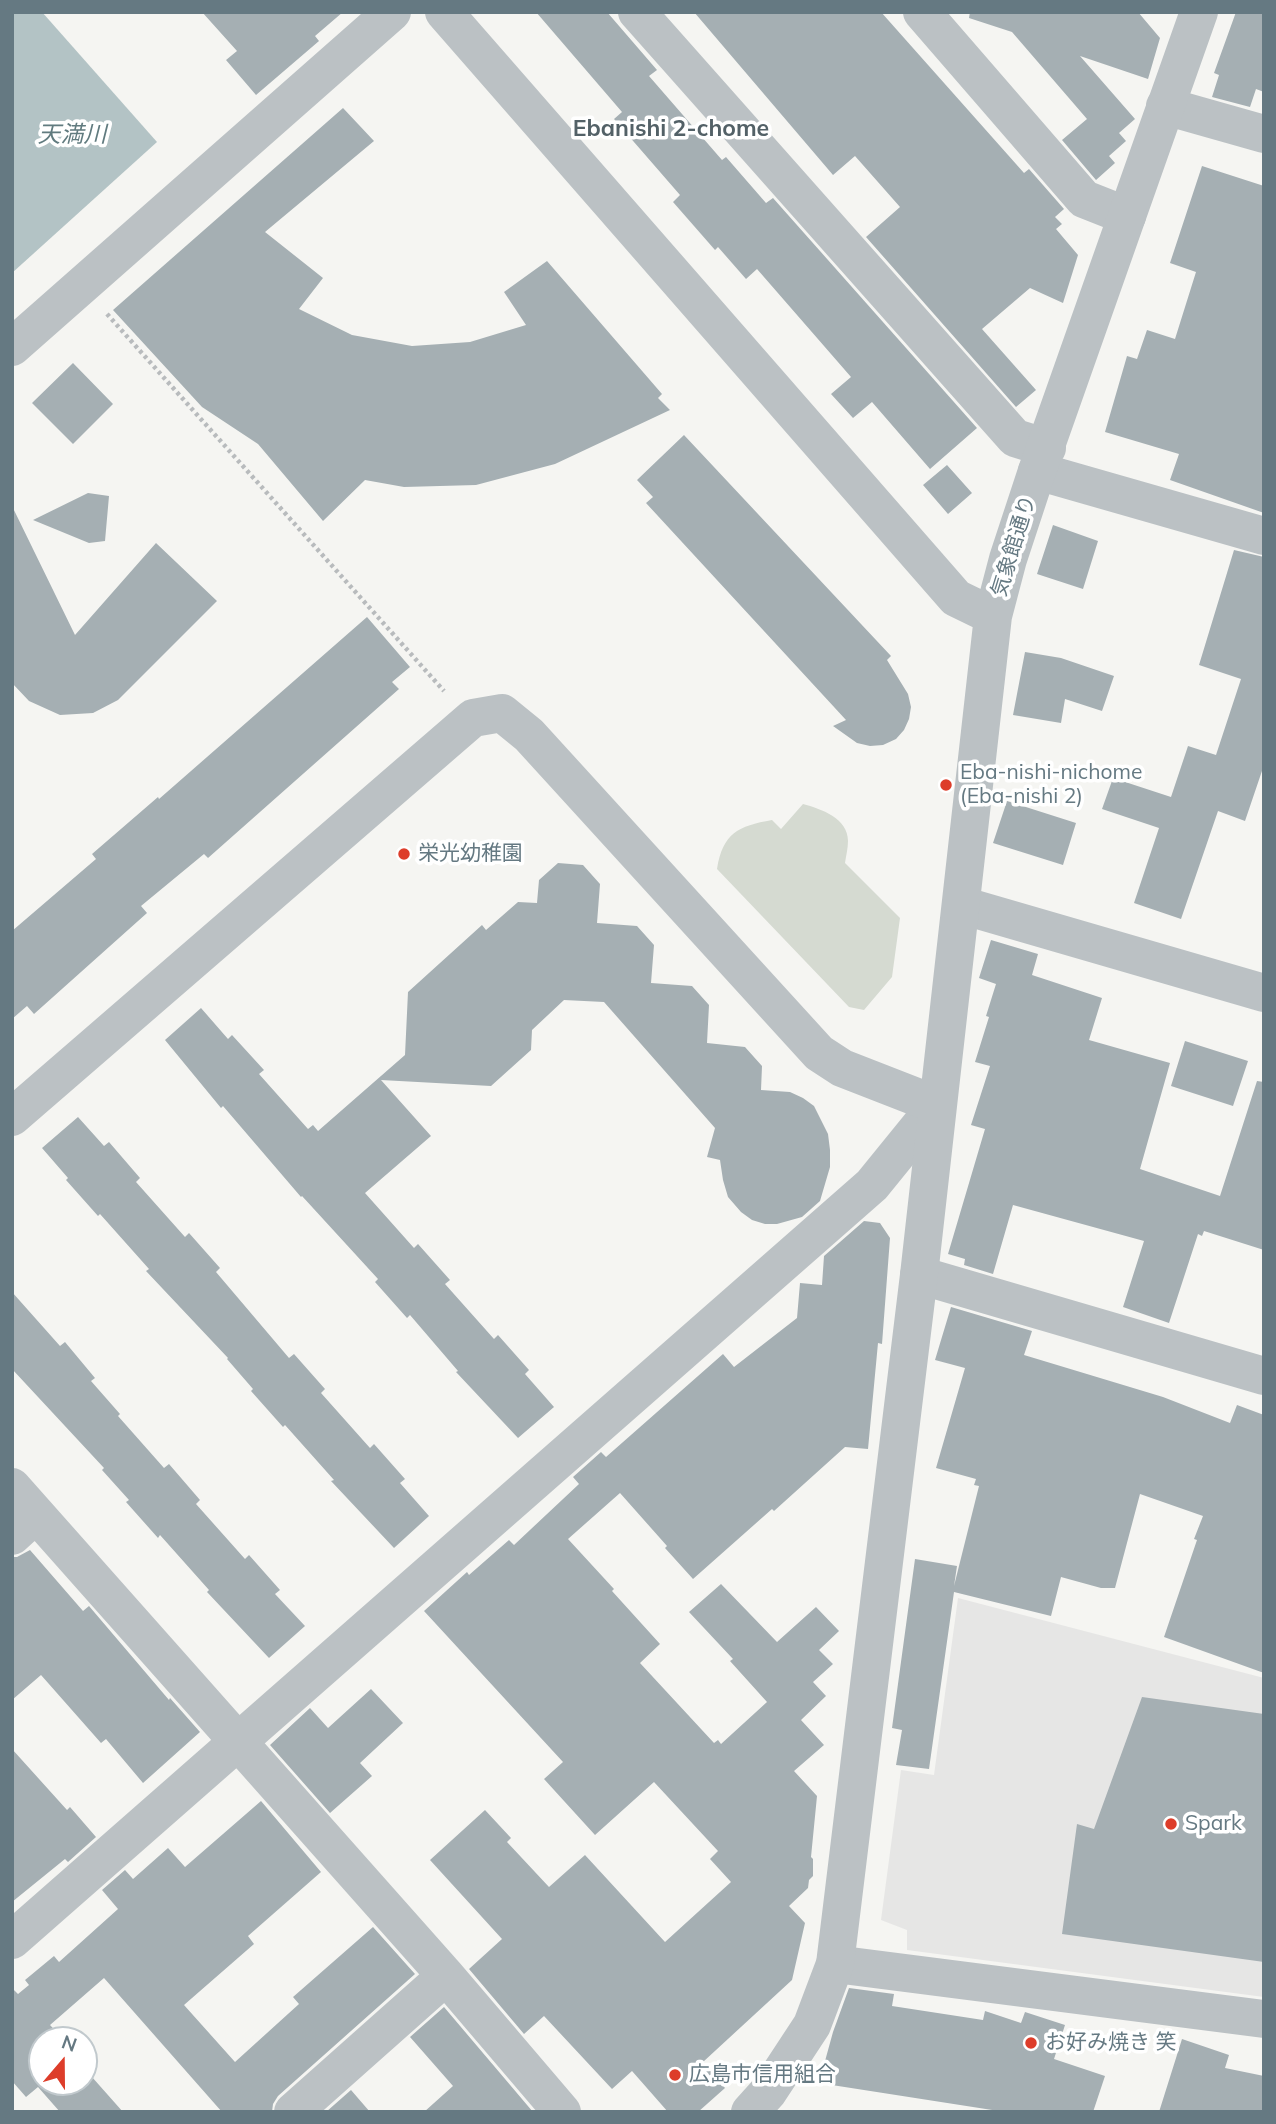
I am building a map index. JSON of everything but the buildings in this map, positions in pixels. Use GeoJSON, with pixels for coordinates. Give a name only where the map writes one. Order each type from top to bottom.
{"type":"FeatureCollection","features":[{"type":"Feature","properties":{"kind":"street"},"geometry":{"type":"LineString","coordinates":[[12,347],[392,12]]}},
{"type":"Feature","properties":{"kind":"street"},"geometry":{"type":"LineString","coordinates":[[444,12],[956,598],[993,615]]}},
{"type":"Feature","properties":{"kind":"street"},"geometry":{"type":"LineString","coordinates":[[637,12],[1015,438],[1042,459],[1264,536]]}},
{"type":"Feature","properties":{"kind":"street"},"geometry":{"type":"LineString","coordinates":[[922,12],[1084,200],[1127,216]]}},
{"type":"Feature","properties":{"kind":"street","name":"気象館通り"},"geometry":{"type":"LineString","coordinates":[[750,2112],[768,2092],[812,2025],[835,1964],[919,1275],[993,615],[1008,559],[1042,459],[1199,12]]}},
{"type":"Feature","properties":{"kind":"street"},"geometry":{"type":"LineString","coordinates":[[1165,106],[1264,134]]}},
{"type":"Feature","properties":{"kind":"street"},"geometry":{"type":"LineString","coordinates":[[12,1116],[473,718],[502,713],[528,735],[819,1053],[842,1068],[937,1105],[872,1185],[12,1940]]}},
{"type":"Feature","properties":{"kind":"street"},"geometry":{"type":"LineString","coordinates":[[961,905],[1264,993]]}},
{"type":"Feature","properties":{"kind":"street"},"geometry":{"type":"LineString","coordinates":[[919,1275],[1264,1376]]}},
{"type":"Feature","properties":{"kind":"street"},"geometry":{"type":"LineString","coordinates":[[20,1512],[238,1740],[562,2112]]}},
{"type":"Feature","properties":{"kind":"street"},"geometry":{"type":"LineString","coordinates":[[835,1964],[1264,2019]]}},
{"type":"Feature","properties":{"kind":"street"},"geometry":{"type":"LineString","coordinates":[[293,2112],[446,1976]]}},
{"type":"Feature","properties":{"kind":"path"},"geometry":{"type":"LineString","coordinates":[[99,306],[447,694]]}},
{"type":"Feature","properties":{"kind":"shaded area"},"geometry":{"type":"Polygon","coordinates":[[[803,804],[825,812],[844,826],[848,841],[845,863],[900,918],[892,977],[864,1010],[849,1007],[717,869],[723,847],[734,833],[750,825],[772,820],[781,829],[803,804]]]}},
{"type":"Feature","properties":{"kind":"shaded area"},"geometry":{"type":"Polygon","coordinates":[[[958,1598],[1264,1678],[1264,1997],[907,1950],[907,1930],[881,1920],[901,1770],[934,1775],[958,1598]]]}},
{"type":"Feature","properties":{"kind":"water","name":"天満川"},"geometry":{"type":"Polygon","coordinates":[[[12,12],[42,12],[157,142],[12,273],[12,12]]]}},
{"type":"Feature","properties":{"kind":"place","name":"Eba-nishi-nichome (Eba-nishi 2)"},"geometry":{"type":"Point","coordinates":[946,785]}},
{"type":"Feature","properties":{"kind":"place","name":"栄光幼稚園"},"geometry":{"type":"Point","coordinates":[404,854]}},
{"type":"Feature","properties":{"kind":"place","name":"Spark"},"geometry":{"type":"Point","coordinates":[1171,1824]}},
{"type":"Feature","properties":{"kind":"place","name":"お好み焼き 笑"},"geometry":{"type":"Point","coordinates":[1031,2043]}},
{"type":"Feature","properties":{"kind":"place","name":"広島市信用組合"},"geometry":{"type":"Point","coordinates":[675,2075]}},
{"type":"Feature","properties":{"kind":"district","name":"Ebanishi 2-chome"},"geometry":{"type":"Point","coordinates":[671,129]}}]}
